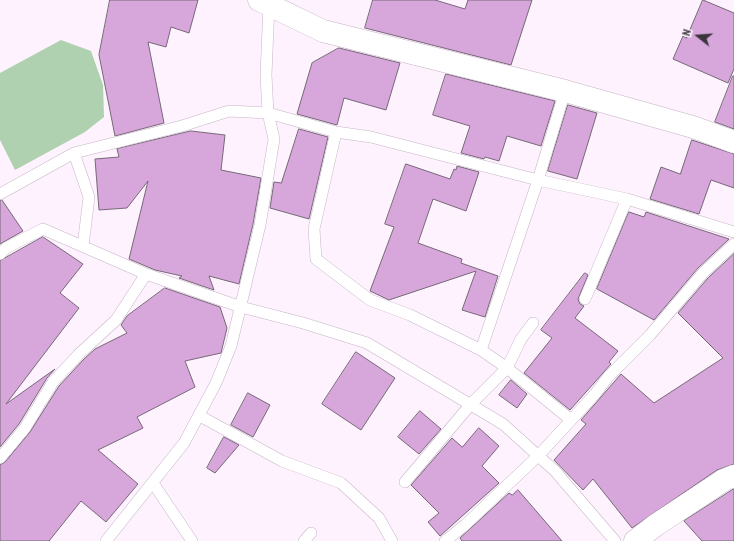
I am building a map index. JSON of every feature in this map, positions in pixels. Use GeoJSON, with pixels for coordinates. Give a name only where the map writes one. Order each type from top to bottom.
{"type":"FeatureCollection","features":[{"type":"Feature","properties":{"kind":"street"},"geometry":{"type":"LineString","coordinates":[[264,2],[323,31],[565,91],[693,127],[734,142]]}},
{"type":"Feature","properties":{"kind":"street"},"geometry":{"type":"LineString","coordinates":[[635,541],[656,525],[724,480],[734,476]]}},
{"type":"Feature","properties":{"kind":"lane"},"geometry":{"type":"LineString","coordinates":[[106,541],[153,484],[184,443],[200,416],[231,346],[260,225],[274,139],[268,113],[264,2]]}},
{"type":"Feature","properties":{"kind":"lane"},"geometry":{"type":"LineString","coordinates":[[481,350],[538,180],[565,91]]}},
{"type":"Feature","properties":{"kind":"lane"},"geometry":{"type":"LineString","coordinates":[[0,194],[74,153],[182,126],[229,111],[268,113],[336,132],[371,136],[538,180],[627,199],[734,232]]}},
{"type":"Feature","properties":{"kind":"lane"},"geometry":{"type":"LineString","coordinates":[[336,132],[314,229],[316,259],[370,300],[410,315],[481,350],[507,368],[571,420]]}},
{"type":"Feature","properties":{"kind":"lane"},"geometry":{"type":"LineString","coordinates":[[74,153],[89,197],[83,246]]}},
{"type":"Feature","properties":{"kind":"lane"},"geometry":{"type":"LineString","coordinates":[[585,299],[627,199]]}},
{"type":"Feature","properties":{"kind":"lane"},"geometry":{"type":"LineString","coordinates":[[0,254],[6,248],[43,229],[146,274],[241,307],[303,322],[367,343],[504,424],[555,471],[614,541]]}},
{"type":"Feature","properties":{"kind":"lane"},"geometry":{"type":"LineString","coordinates":[[445,541],[465,525],[538,456],[608,378],[650,335],[703,273],[734,244]]}},
{"type":"Feature","properties":{"kind":"lane"},"geometry":{"type":"LineString","coordinates":[[0,458],[25,428],[53,382],[78,355],[116,320],[146,274]]}},
{"type":"Feature","properties":{"kind":"lane"},"geometry":{"type":"LineString","coordinates":[[405,482],[471,404],[507,368],[521,339],[533,324]]}},
{"type":"Feature","properties":{"kind":"lane"},"geometry":{"type":"LineString","coordinates":[[200,416],[282,461],[341,483],[379,518],[392,541]]}},
{"type":"Feature","properties":{"kind":"lane"},"geometry":{"type":"LineString","coordinates":[[153,484],[192,541]]}},
{"type":"Feature","properties":{"kind":"green space"},"geometry":{"type":"Polygon","coordinates":[[[61,40],[91,51],[103,85],[104,117],[85,132],[15,170],[0,140],[0,73],[61,40]]]}},
{"type":"Feature","properties":{"kind":"building"},"geometry":{"type":"Polygon","coordinates":[[[110,0],[198,0],[189,33],[171,27],[166,47],[148,42],[164,123],[115,136],[99,55],[110,0]]]}},
{"type":"Feature","properties":{"kind":"building"},"geometry":{"type":"Polygon","coordinates":[[[373,0],[435,0],[465,9],[468,0],[532,0],[511,65],[365,28],[373,0]]]}},
{"type":"Feature","properties":{"kind":"building"},"geometry":{"type":"Polygon","coordinates":[[[703,0],[734,13],[734,69],[728,83],[673,59],[683,36],[686,38],[703,0]]]}},
{"type":"Feature","properties":{"kind":"building"},"geometry":{"type":"Polygon","coordinates":[[[339,48],[400,63],[386,110],[344,98],[337,125],[297,114],[312,63],[339,48]]]}},
{"type":"Feature","properties":{"kind":"building"},"geometry":{"type":"Polygon","coordinates":[[[446,74],[555,101],[541,146],[507,136],[499,161],[461,153],[470,126],[433,115],[446,74]]]}},
{"type":"Feature","properties":{"kind":"building"},"geometry":{"type":"Polygon","coordinates":[[[734,76],[734,129],[715,122],[734,76]]]}},
{"type":"Feature","properties":{"kind":"building"},"geometry":{"type":"Polygon","coordinates":[[[568,105],[597,113],[577,179],[548,171],[568,105]]]}},
{"type":"Feature","properties":{"kind":"building"},"geometry":{"type":"Polygon","coordinates":[[[299,129],[328,137],[309,219],[270,208],[274,182],[281,183],[299,129]]]}},
{"type":"Feature","properties":{"kind":"building"},"geometry":{"type":"Polygon","coordinates":[[[191,131],[225,135],[221,170],[261,178],[253,224],[239,284],[209,276],[214,290],[179,278],[182,276],[155,270],[129,259],[148,181],[127,208],[99,210],[95,159],[119,157],[117,149],[191,131]]]}},
{"type":"Feature","properties":{"kind":"building"},"geometry":{"type":"Polygon","coordinates":[[[692,140],[734,154],[734,188],[711,180],[699,214],[650,199],[661,167],[680,174],[692,140]]]}},
{"type":"Feature","properties":{"kind":"building"},"geometry":{"type":"Polygon","coordinates":[[[406,164],[450,179],[454,169],[456,170],[457,166],[479,172],[466,211],[433,199],[418,243],[462,259],[461,263],[498,276],[485,317],[462,310],[476,271],[389,300],[370,291],[394,227],[385,224],[406,164]]]}},
{"type":"Feature","properties":{"kind":"building"},"geometry":{"type":"Polygon","coordinates":[[[2,200],[23,231],[0,244],[0,201],[2,200]]]}},
{"type":"Feature","properties":{"kind":"building"},"geometry":{"type":"Polygon","coordinates":[[[629,212],[644,217],[646,212],[729,239],[698,268],[654,320],[597,289],[629,212]]]}},
{"type":"Feature","properties":{"kind":"building"},"geometry":{"type":"Polygon","coordinates":[[[43,237],[83,264],[60,293],[79,308],[6,404],[55,369],[47,378],[19,424],[0,447],[0,261],[43,237]]]}},
{"type":"Feature","properties":{"kind":"building"},"geometry":{"type":"Polygon","coordinates":[[[734,254],[734,464],[717,470],[632,528],[593,479],[583,490],[554,460],[586,424],[581,420],[621,374],[654,403],[723,358],[678,313],[708,278],[734,254]]]}},
{"type":"Feature","properties":{"kind":"building"},"geometry":{"type":"Polygon","coordinates":[[[585,273],[588,275],[578,299],[580,304],[584,306],[575,318],[618,351],[609,362],[611,364],[570,410],[524,373],[552,338],[541,330],[585,273]]]}},
{"type":"Feature","properties":{"kind":"building"},"geometry":{"type":"Polygon","coordinates":[[[165,288],[220,307],[227,328],[221,353],[185,361],[195,387],[137,417],[143,428],[98,450],[138,484],[106,522],[81,501],[49,541],[0,541],[0,465],[5,462],[30,432],[59,386],[83,360],[95,349],[127,333],[121,325],[127,316],[165,288]]]}},
{"type":"Feature","properties":{"kind":"building"},"geometry":{"type":"Polygon","coordinates":[[[356,352],[395,378],[361,430],[322,404],[356,352]]]}},
{"type":"Feature","properties":{"kind":"building"},"geometry":{"type":"Polygon","coordinates":[[[511,380],[527,394],[517,408],[499,395],[511,380]]]}},
{"type":"Feature","properties":{"kind":"building"},"geometry":{"type":"Polygon","coordinates":[[[248,393],[270,405],[253,437],[231,425],[248,393]]]}},
{"type":"Feature","properties":{"kind":"building"},"geometry":{"type":"Polygon","coordinates":[[[420,411],[441,429],[419,454],[398,437],[420,411]]]}},
{"type":"Feature","properties":{"kind":"building"},"geometry":{"type":"Polygon","coordinates":[[[479,428],[499,446],[482,466],[499,483],[440,536],[428,522],[439,513],[411,485],[452,438],[462,447],[479,428]]]}},
{"type":"Feature","properties":{"kind":"building"},"geometry":{"type":"Polygon","coordinates":[[[224,437],[239,445],[215,473],[207,468],[224,437]]]}},
{"type":"Feature","properties":{"kind":"building"},"geometry":{"type":"Polygon","coordinates":[[[734,489],[734,541],[702,541],[684,521],[734,489]]]}},
{"type":"Feature","properties":{"kind":"building"},"geometry":{"type":"Polygon","coordinates":[[[518,490],[562,541],[462,541],[460,538],[509,493],[512,495],[518,490]]]}}]}
